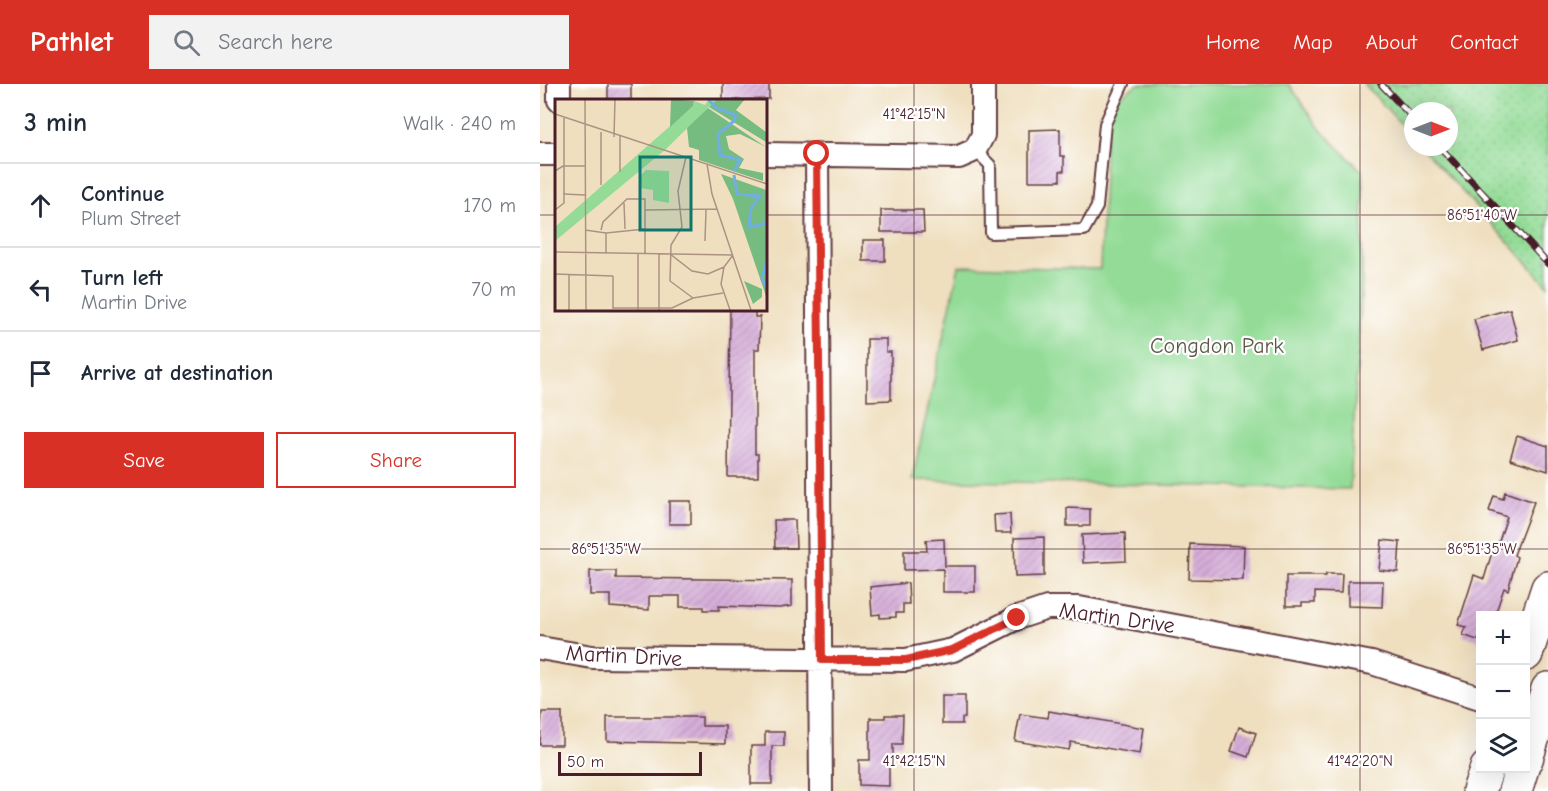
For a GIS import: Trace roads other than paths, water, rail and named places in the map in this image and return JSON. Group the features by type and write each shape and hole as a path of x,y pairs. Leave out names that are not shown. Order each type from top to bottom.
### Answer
{"main road":[{"path":"1530,642 1548,588"},
{"path":"1530,742 1538,707"},
{"path":"1479,791 1485,773"},
{"path":"1515,791 1520,773"}],"street":[{"path":"766,154 959,157 975,150 983,135 983,84"},
{"path":"817,154 822,660 821,791"},
{"name":"Martin Drive","path":"540,648 592,657 906,660 952,650 1017,618 1047,608 1079,608 1372,663 1476,697"}],"lane":[{"path":"975,150 990,165 991,233 1084,230 1097,207 1106,124 1123,84"}],"railway":[{"path":"1381,84 1404,108"},
{"path":"1448,156 1548,264"}],"park label":[{"name":"Congdon Park","path":"1217,345"}]}
